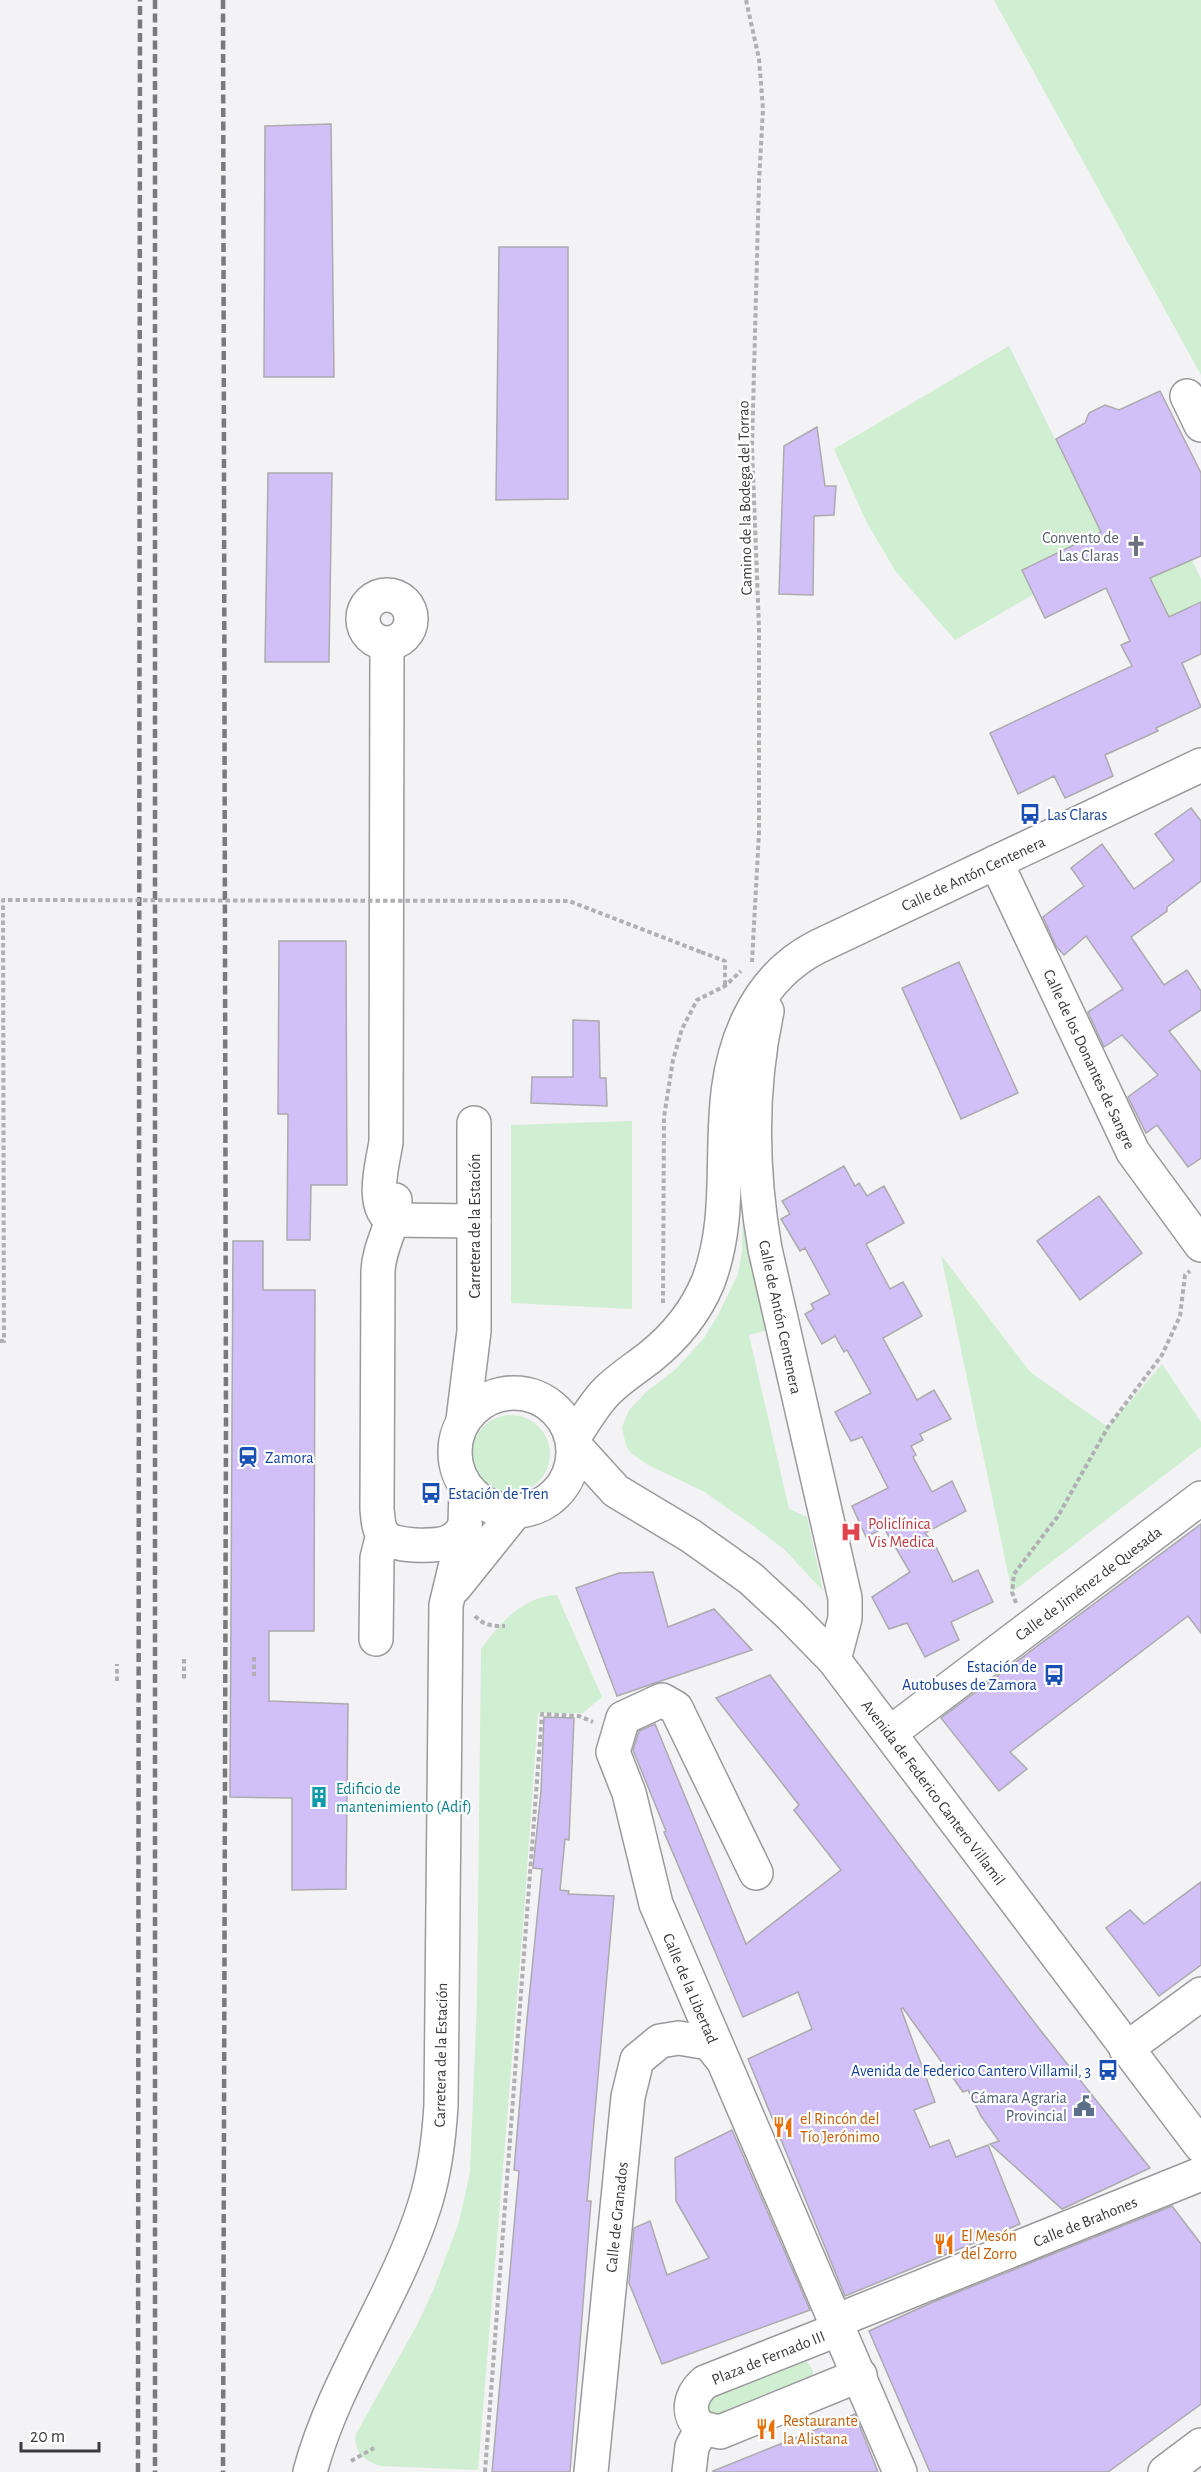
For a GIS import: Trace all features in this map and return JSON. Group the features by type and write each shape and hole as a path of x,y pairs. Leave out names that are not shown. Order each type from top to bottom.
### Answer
{"street":[{"path":"1187,396 1201,426"},
{"path":"387,644 386,1142 381,1165 381,1201 384,1213 393,1220 474,1221"},
{"name":"Calle de Antón Centenera","path":"573,1442 602,1397 663,1346 681,1327 696,1304 714,1263 722,1210 725,1109 729,1078 740,1038 765,975 817,947 1201,765"},
{"name":"Calle de los Donantes de Sangre","path":"996,862 1133,1152 1194,1234"},
{"name":"Calle de Antón Centenera","path":"765,975 771,993 758,1058 754,1120 756,1186 765,1249 844,1598 845,1618 834,1660"},
{"name":"Carretera de la Estación","path":"463,1420 474,1328 474,1123"},
{"path":"393,1220 383,1243 378,1271 376,1509 383,1534 389,1540 399,1544 440,1544 455,1538 465,1526"},
{"name":"Carretera de la Estación","path":"474,1328 477,1344 484,1358 501,1382 518,1393"},
{"name":"Calle de Antón Centenera","path":"551,1406 580,1399 614,1385"},
{"path":"555,1496 569,1473 573,1459 573,1442 563,1419 551,1406 536,1397 518,1393 504,1394 486,1400 474,1408 463,1420 454,1451 457,1467 466,1487 476,1499 488,1507 501,1511 516,1511 536,1507 555,1496 590,1490 616,1491"},
{"name":"Avenida de Federico Cantero Villamil","path":"573,1442 616,1491 731,1563 770,1595 834,1660 1201,2146"},
{"name":"Carretera de la Estación","path":"460,1614 449,1585 465,1526 466,1487"},
{"name":"Calle de Jiménez de Quesada","path":"890,1733 1201,1498"},
{"name":"Carretera de la Estación","path":"310,2472 330,2414 412,2241 435,2165 441,2105 460,1614 454,1588 516,1511"},
{"path":"376,1639 377,1558 383,1534"},
{"path":"618,1734 623,1718 662,1700 676,1708 756,1873"},
{"name":"Calle de la Libertad","path":"618,1734 613,1752 629,1793 656,1904 860,2374 900,2472"},
{"path":"1126,2049 1201,1994"},
{"name":"Calle de Granados","path":"591,2472 628,2097 637,2060 660,2041 679,2038 709,2043 721,2058"},
{"name":"Calle de Brahones","path":"837,2325 1201,2174"},
{"name":"Plaza de Fernado III","path":"702,2428 694,2420 691,2407 695,2392 705,2382 837,2325"},
{"path":"689,2472 692,2447 702,2428 713,2432 725,2430 860,2374"},
{"path":"1164,2472 1201,2445"}],"path":[{"name":"Camino de la Bodega del Torrao","path":"746,0 759,58 763,109 752,447 759,628 759,832 765,975"},
{"path":"0,1341 4,1341 3,900 569,901 725,961 725,986"},
{"path":"663,1346 664,1117 673,1060 682,1029 697,1000 725,986 765,975"},
{"path":"1028,1628 1012,1592 1014,1574 1058,1516 1108,1427 1162,1355 1180,1316 1185,1275 1194,1234"},
{"path":"460,1614 491,1626 506,1626"},
{"path":"254,1657 254,1676"},
{"path":"184,1659 184,1679"},
{"path":"117,1664 117,1681"},
{"path":"485,2472 542,1714 579,1716 618,1734"},
{"path":"351,2461 374,2448"}],"green space":[{"path":"994,0 1201,0 1201,375"},
{"path":"1009,346 1101,532 1022,569 1034,594 955,640 896,572 866,521 834,449"},
{"path":"1192,560 1201,579 1201,602 1169,617 1150,578"},
{"path":"632,1121 632,1309 511,1303 511,1125"},
{"path":"744,1162 771,1329 749,1335 789,1509 807,1517 823,1591 784,1549 752,1525 703,1491 648,1465 632,1454 626,1446 622,1427 629,1410 646,1392 676,1369 704,1338 738,1274 742,1251"},
{"path":"941,1255 1030,1372 1108,1427 1162,1364 1201,1422 1201,1447 1012,1592"},
{"path":"511,1415 526,1418 538,1427 547,1439 550,1454 547,1469 538,1481 526,1490 511,1493 496,1490 484,1481 475,1469 472,1454 475,1439 484,1427 496,1418"},
{"path":"557,1595 602,1697 583,1713 538,1713 478,2470 381,2466 361,2455 356,2446 356,2434 417,2325 433,2291 459,2222 470,2172 477,2001 481,1649 496,1630 523,1606 534,1600"},
{"path":"804,2358 813,2370 812,2380 728,2421 707,2415 707,2397"}],"building":[{"path":"331,124 334,377 264,377 265,126"},
{"path":"499,247 568,247 568,499 496,500"},
{"name":"Convento de Las Claras","path":"1160,391 1201,473 1201,556 1150,578 1169,617 1201,602 1201,654 1182,663 1201,707 1156,728 1158,731 1105,755 1113,776 1065,798 1054,776 1018,794 990,733 1132,666 1121,645 1130,641 1106,588 1045,618 1022,570 1101,532 1056,439 1085,423 1089,413 1105,405 1119,410"},
{"path":"817,427 825,486 836,486 834,515 814,516 813,595 779,594 784,446"},
{"path":"268,473 332,473 329,662 265,662"},
{"path":"1191,808 1201,821 1201,881 1167,907 1167,911 1131,937 1164,985 1187,970 1201,991 1201,1010 1169,1031 1201,1072 1201,1158 1188,1167 1157,1125 1146,1133 1128,1097 1158,1075 1122,1035 1104,1047 1088,1012 1123,989 1086,936 1064,955 1056,946 1043,917 1084,886 1071,868 1102,844 1134,889 1174,860 1155,834"},
{"path":"279,941 346,941 347,1185 311,1185 310,1240 287,1240 288,1114 278,1114"},
{"path":"959,962 1018,1093 961,1119 902,988"},
{"path":"573,1020 599,1021 600,1078 606,1078 607,1106 531,1103 532,1077 573,1077"},
{"path":"844,1166 855,1186 859,1183 867,1196 884,1186 904,1223 866,1244 890,1289 903,1282 922,1316 883,1338 917,1400 934,1390 951,1419 920,1434 923,1440 911,1446 916,1455 913,1457 932,1492 952,1481 966,1511 925,1533 936,1547 953,1582 978,1570 993,1602 951,1622 959,1640 925,1657 907,1623 889,1629 872,1597 910,1572 884,1528 866,1537 852,1506 888,1488 862,1437 851,1441 835,1412 871,1393 847,1350 844,1352 835,1336 822,1344 805,1314 814,1309 811,1304 830,1294 805,1248 800,1251 781,1219 790,1214 782,1201"},
{"path":"1099,1196 1142,1253 1080,1300 1037,1241"},
{"path":"233,1241 263,1241 263,1290 315,1290 314,1631 269,1631 269,1701 348,1704 346,1889 292,1890 292,1798 230,1797"},
{"name":"Estación de Autobuses de Zamora","path":"1201,1524 1201,1633 1188,1616 1010,1752 1027,1769 999,1791 941,1718"},
{"path":"653,1572 668,1627 714,1609 752,1650 617,1696 576,1588 619,1573"},
{"path":"770,1675 1041,2031 1150,2168 1062,2209 990,2144 999,2141 981,2116 968,2090 963,2092 903,2008 901,2009 935,2102 914,2110 930,2147 949,2140 956,2157 988,2145 1020,2224 845,2296 748,2059 812,2029 798,1992 743,2017 664,1832 666,1831 633,1750 639,1731 655,1724 746,1944 841,1870 794,1810 799,1805 716,1698"},
{"path":"544,1717 574,1718 569,1840 565,1839 560,1890 569,1891 568,1894 614,1896 587,2201 591,2201 570,2472 492,2472 519,2171 514,2170 542,1869 533,1868 541,1791"},
{"path":"1201,1882 1201,1965 1159,1996 1106,1928 1130,1910 1144,1924"},
{"path":"732,2130 810,2310 662,2364 629,2283 634,2228 650,2221 667,2275 709,2258 676,2201 675,2158"},
{"path":"1172,2206 1201,2244 1201,2404 1108,2472 930,2472 869,2331 933,2302"},
{"path":"855,2414 878,2472 713,2472 713,2471"}],"railway":[{"path":"138,2472 140,0"},
{"path":"155,0 155,2472"},
{"path":"223,0 226,1426 223,2472"}],"place":[{"name":"Convento de Las Claras","path":"1136,546"},
{"name":"Las Claras","path":"1030,814"},
{"name":"Zamora","path":"248,1457"},
{"name":"Estación de Tren","path":"431,1493"},
{"name":"Policlínica Vis Medica","path":"851,1532"},
{"name":"Estación de Autobuses de Zamora","path":"1054,1675"},
{"name":"Edificio de mantenimiento (Adif)","path":"319,1797"},
{"name":"Avenida de Federico Cantero Villamil, 3","path":"1108,2070"},
{"name":"Cámara Agraria Provincial","path":"1084,2106"},
{"name":"el Rincón del Tío Jerónimo","path":"783,2127"},
{"name":"El Mesón del Zorro","path":"944,2244"},
{"name":"Restaurante la Alistana","path":"766,2429"}]}
